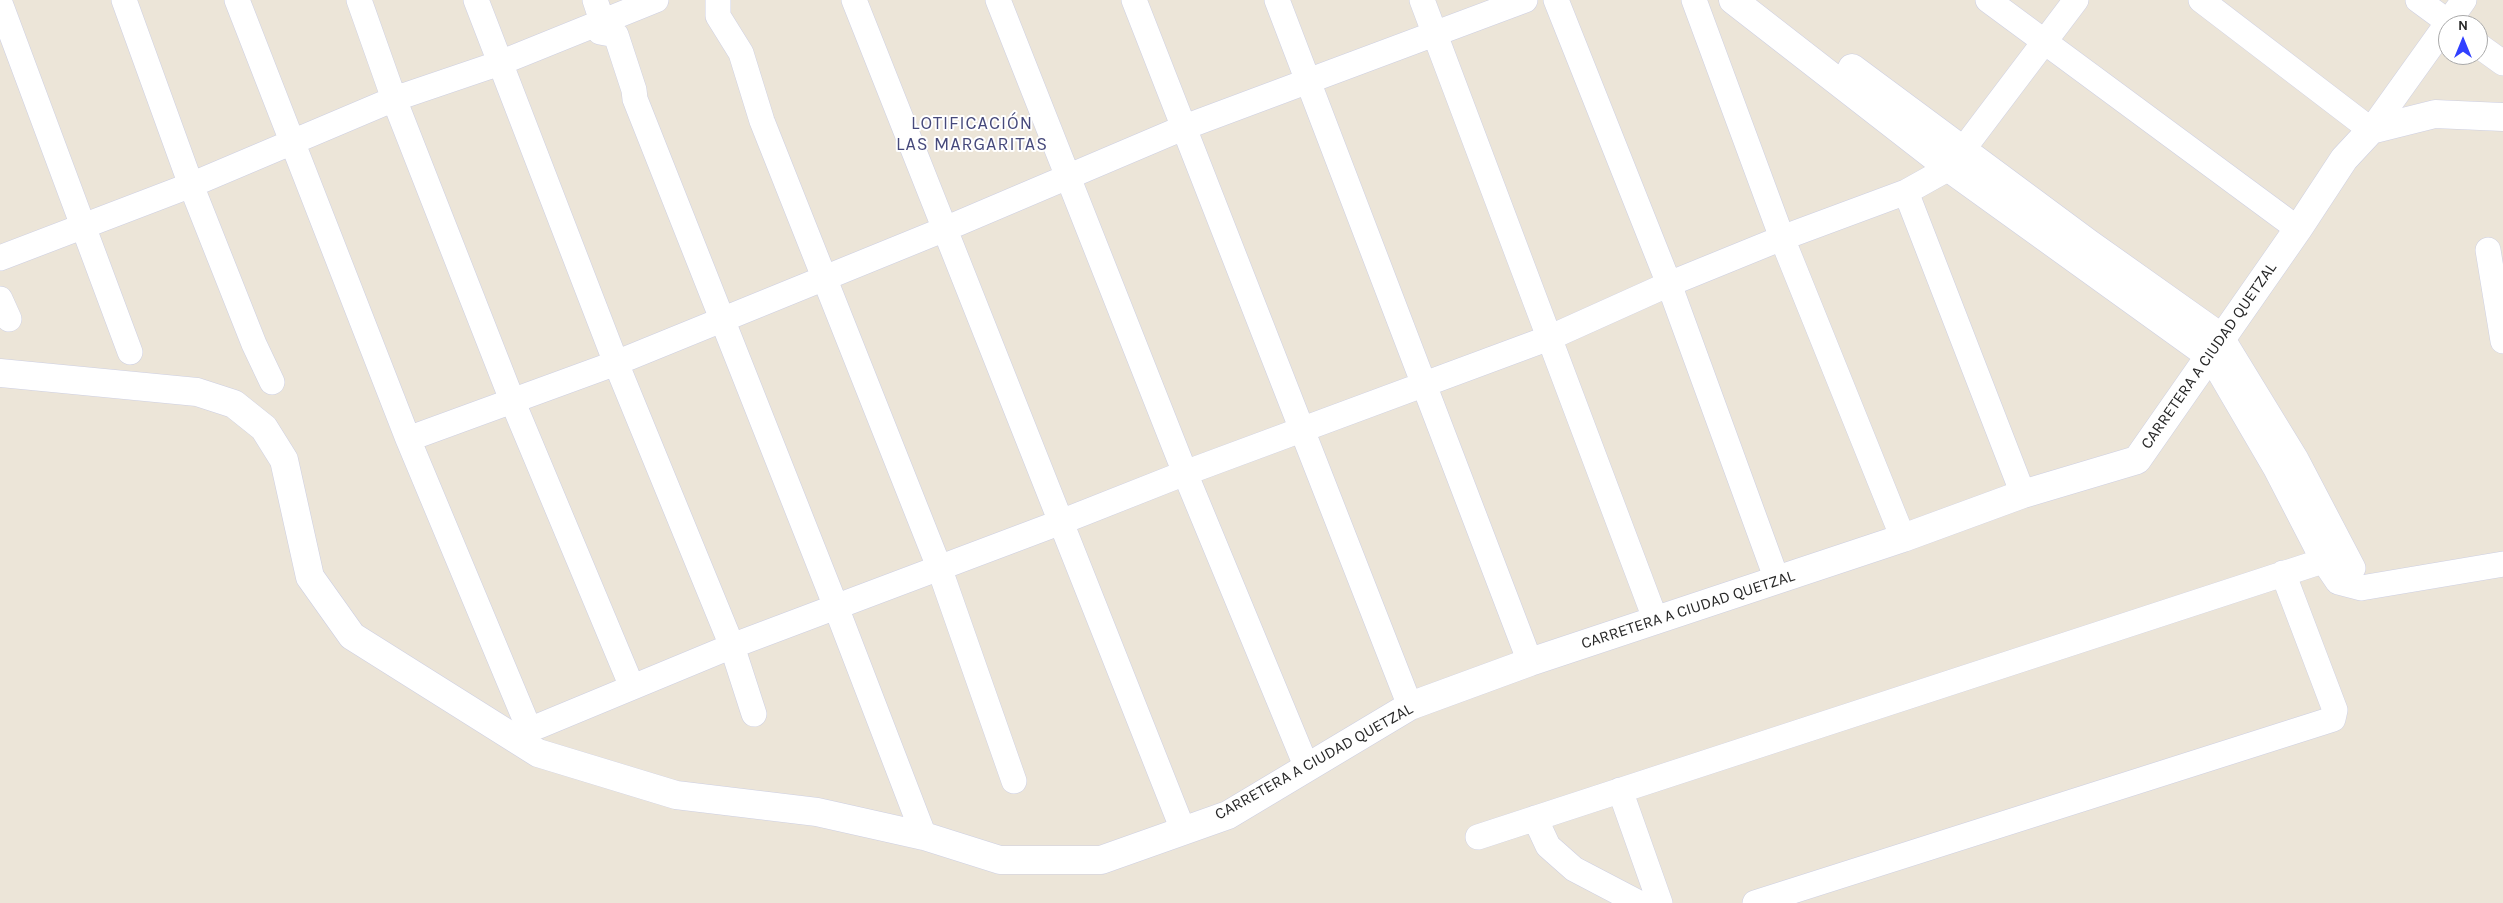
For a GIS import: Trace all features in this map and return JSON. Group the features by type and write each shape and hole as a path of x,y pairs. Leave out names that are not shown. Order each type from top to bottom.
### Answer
{"main road":[{"path":"1733,0 1807,46 1955,159 2216,347"},
{"path":"1761,0 1807,46"},
{"path":"2371,130 2435,114 2503,117"},
{"name":"CARRETERA A CIUDAD QUETZAL","path":"0,373 197,392 234,404 264,428 284,460 310,577 352,636 538,753 676,795 817,812 924,836 1000,860 1101,860 1228,815 1410,706 1530,662 1903,538 2023,494 2136,460 2298,229 2344,159 2371,130"}],"street":[{"path":"124,0 191,185 254,344 272,382"},
{"path":"237,0 408,439 527,724 538,726 732,646 1061,522 1185,473 1549,338 1669,284 1782,238 1906,192 1955,159 2076,0"},
{"path":"359,0 394,99 512,400 632,687"},
{"path":"476,0 616,362 732,646 754,714"},
{"path":"0,258 84,227 293,144 394,99 500,63 599,10 656,0"},
{"path":"718,0 718,16 740,53 762,121 939,567 1014,781"},
{"path":"854,0 1183,830"},
{"path":"998,0 1070,177 1185,473 1307,768"},
{"path":"1134,0 1410,706"},
{"path":"1277,0 1530,662"},
{"path":"1422,0 1656,621"},
{"path":"408,439 616,362 945,229 1185,127 1525,0"},
{"path":"1556,0 1669,284 1778,580"},
{"path":"1694,0 1782,238 1903,538"},
{"path":"1988,0 2298,229"},
{"path":"2201,0 2371,130 2438,38"},
{"path":"2418,0 2438,15"},
{"path":"2454,15 2464,0"},
{"path":"0,3 130,352"},
{"path":"599,10 600,32 616,35 634,90 635,99 836,607 924,836"},
{"path":"2488,52 2503,63"},
{"path":"1906,192 2023,494"},
{"path":"2488,250 2503,341"},
{"path":"2216,347 2286,464 2334,557 2338,582 2360,588 2503,564"},
{"path":"1478,836 2334,557 2360,571 2503,547"},
{"path":"1755,903 2333,719 2335,710 2283,573"},
{"path":"1620,790 1660,903"},
{"path":"1536,818 1548,846 1574,869 1638,903"}],"district":[{"name":"LOTIFICACIÓN LAS MARGARITAS","path":"972,134"}]}
